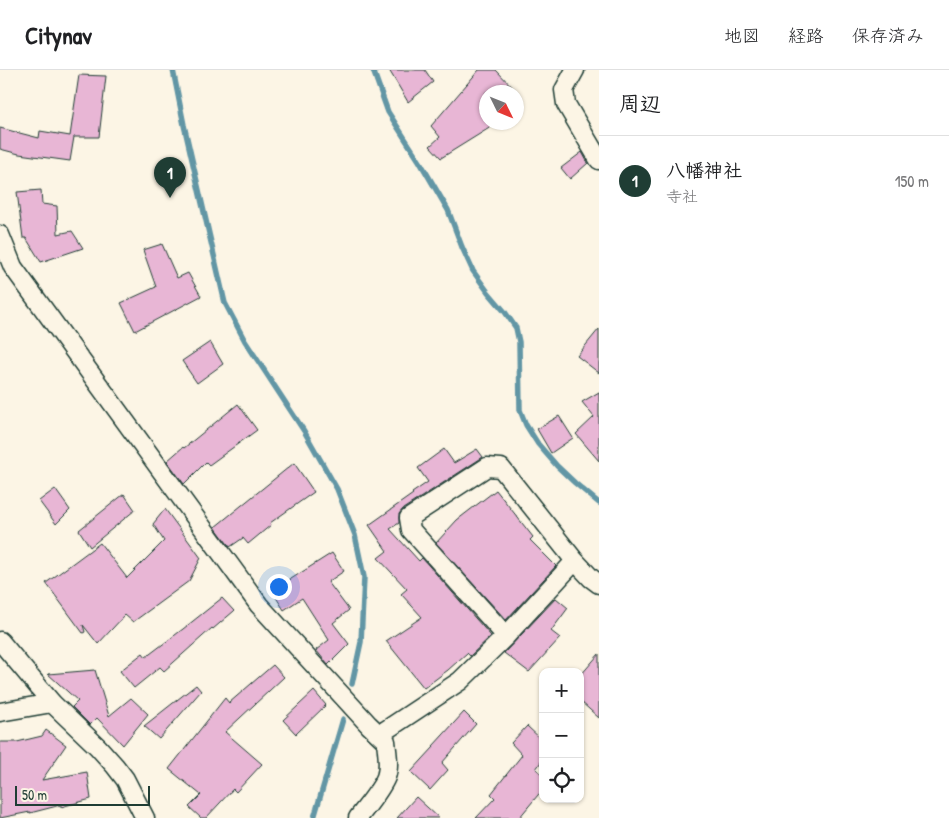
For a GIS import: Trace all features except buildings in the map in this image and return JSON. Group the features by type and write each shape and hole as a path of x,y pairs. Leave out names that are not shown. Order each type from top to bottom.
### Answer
{"street":[{"path":"576,70 564,90 566,104 599,160"},
{"path":"0,235 13,267 259,605 369,725 386,741 388,762 386,777 358,818"},
{"path":"506,636 411,530 409,518 487,467 502,468 575,561 599,584"},
{"path":"380,734 460,681 506,636 575,561"},
{"path":"0,641 52,703 115,766 125,779 145,818"},
{"path":"0,712 52,703"}],"waterway":[{"path":"173,70 225,303 245,341 304,431 337,489 355,535 364,577 361,642 352,684"},
{"path":"373,70 388,112 448,210 473,271 516,328 519,342 520,410 526,425 538,444 557,466 599,503"},
{"path":"314,818 343,719"}],"place":[{"name":"八幡神社","path":"170,198"}]}
